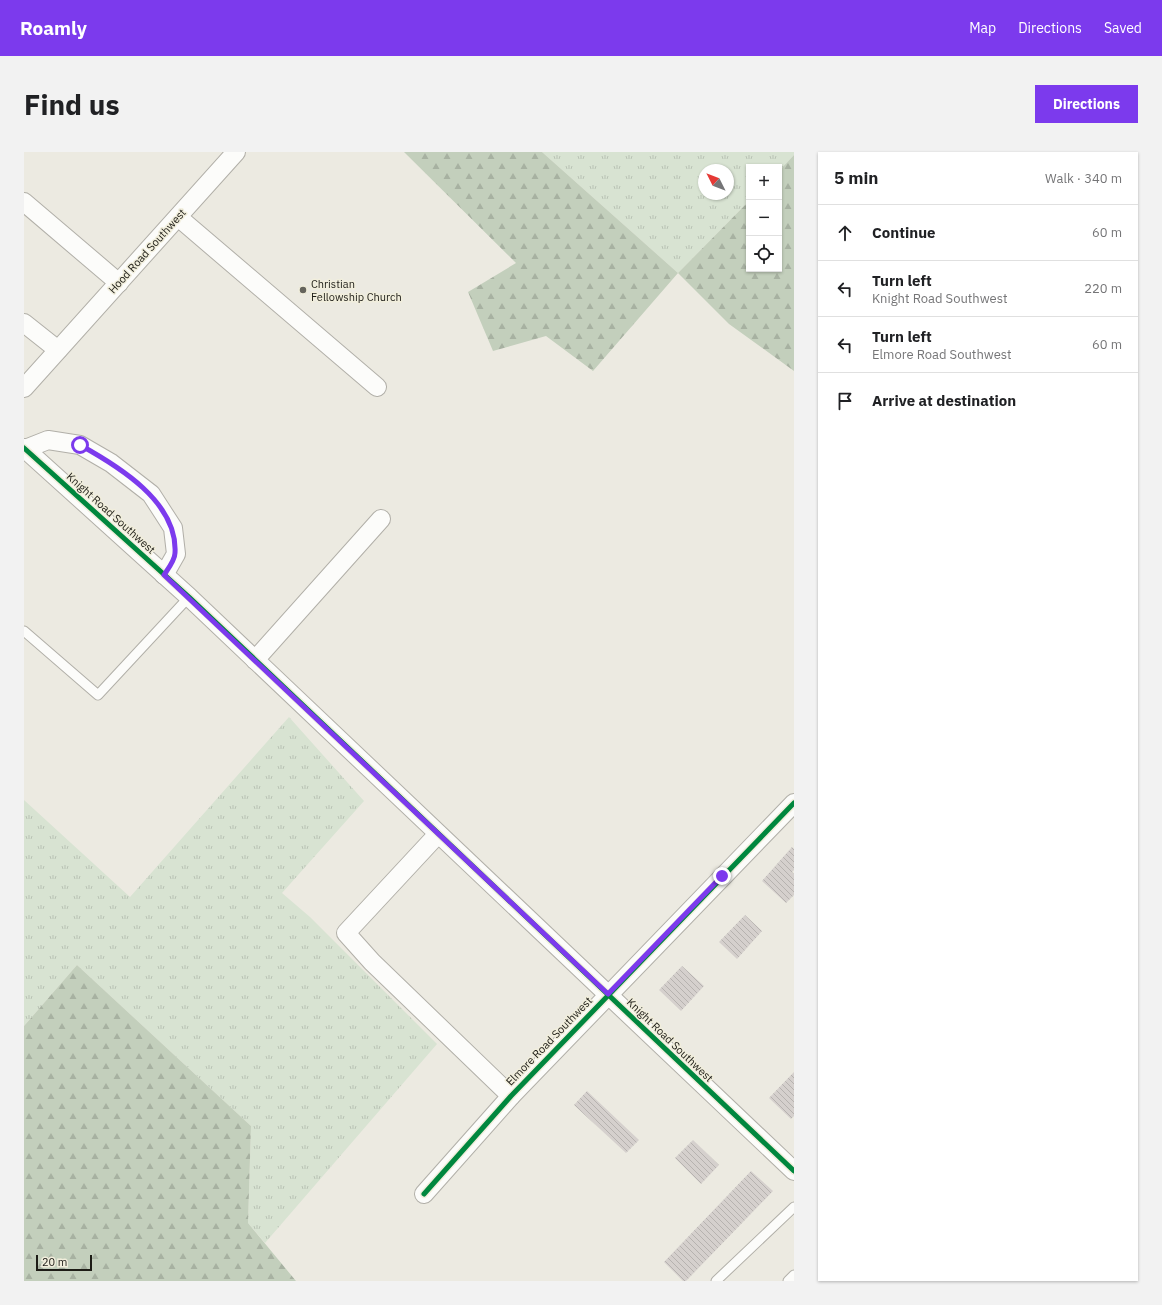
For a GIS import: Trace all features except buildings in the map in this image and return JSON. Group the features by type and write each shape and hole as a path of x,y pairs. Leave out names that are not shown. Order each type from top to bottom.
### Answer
{"street":[{"name":"Hood Road Southwest","path":"24,388 236,152"},
{"path":"24,202 119,283"},
{"path":"178,217 377,387"},
{"path":"24,323 58,350"},
{"path":"25,449 48,440 80,445 111,463 151,494 172,528 176,554 164,575"},
{"name":"Knight Road Southwest","path":"25,449 189,597 794,1171"},
{"path":"255,660 381,519"},
{"name":"Elmore Road Southwest","path":"424,1194 511,1096 794,803"},
{"path":"438,834 346,934 372,962 511,1096"}],"lane":[{"path":"24,631 98,695 189,597"},
{"path":"716,1281 794,1207"},
{"path":"788,1281 794,1275"}],"green space":[{"path":"404,152 542,152 678,273 593,371 546,336 493,351 468,292 516,263"},
{"path":"542,152 794,152 794,155 782,168 782,164 746,164 746,204 678,273"},
{"path":"794,155 794,371 729,324 678,273 746,204 746,272 782,272 782,168"},
{"path":"289,717 364,801 282,893 310,917 437,1044 265,1243 248,1223 251,1126 77,965 24,1026 24,800 130,897"},
{"path":"77,965 251,1126 248,1223 296,1281 24,1281 24,1026"}],"cycle path":[{"path":"24,448 189,597 794,1171"},
{"path":"424,1194 511,1096 794,803"}],"place":[{"name":"Christian Fellowship Church","path":"303,290"}],"route":[{"path":"80,445 111,463 151,494 172,528 176,554 164,575 608,994 722,876"}]}
